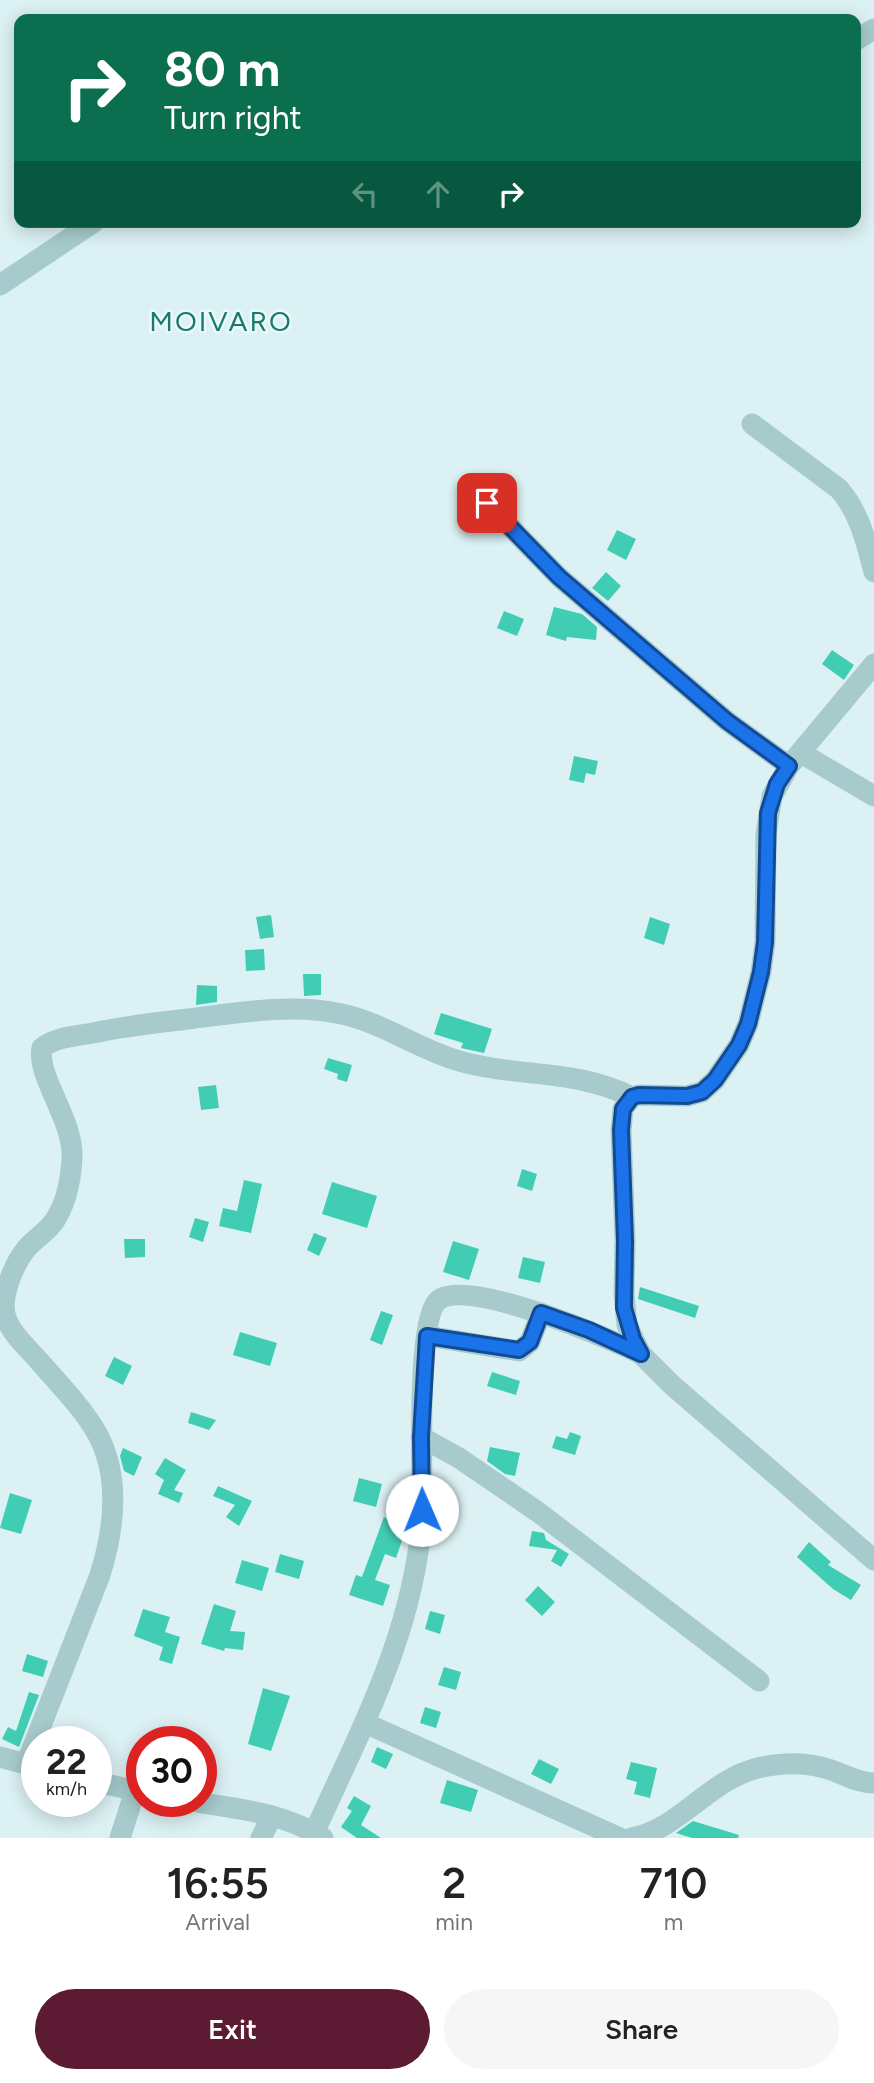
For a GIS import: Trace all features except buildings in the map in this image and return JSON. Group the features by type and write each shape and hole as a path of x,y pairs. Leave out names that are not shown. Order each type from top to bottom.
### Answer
{"street":[{"path":"0,285 85,228"},
{"path":"752,424 839,489 848,499 856,513 874,572"},
{"path":"487,503 559,577 727,721 795,759 874,796"},
{"path":"45,1726 108,1550 113,1516 111,1476 99,1436 12,1329 5,1312 8,1287 24,1252 58,1216 72,1160 71,1136 41,1063 42,1048 58,1040 150,1023 231,1013 318,1011 363,1020 428,1050 470,1064 578,1078 613,1088 632,1097 646,1094 687,1096 702,1092 715,1080 739,1045 748,1024 761,972 765,942 768,813 777,784 874,664"},
{"path":"632,1097 623,1109 621,1130 625,1241 624,1308 633,1339 641,1354 672,1385 874,1560"},
{"path":"217,1806 271,1816 319,1835 404,1623 413,1583 422,1510 421,1437 427,1336 432,1310 439,1299 445,1296 476,1297 541,1313 589,1330 641,1354"},
{"path":"427,1336 519,1350 530,1342 541,1313"},
{"path":"421,1437 459,1458 538,1511 760,1681"},
{"path":"365,1723 620,1838"},
{"path":"0,1757 21,1763"},
{"path":"631,1838 657,1828 730,1778 760,1768 802,1765 825,1768 860,1782 874,1783"},
{"path":"261,1838 271,1816"},
{"path":"120,1838 128,1817"}],"district":[{"name":"MOIVARO","path":"221,321"}],"route":[{"path":"422,1510 421,1437 427,1336 519,1350 530,1342 541,1313 589,1330 641,1354 627,1325 624,1308 621,1115 626,1102 639,1095 687,1096 702,1092 727,1065 739,1045 755,999 765,942 768,813 777,784 789,766 727,721 559,577 487,503"}]}
